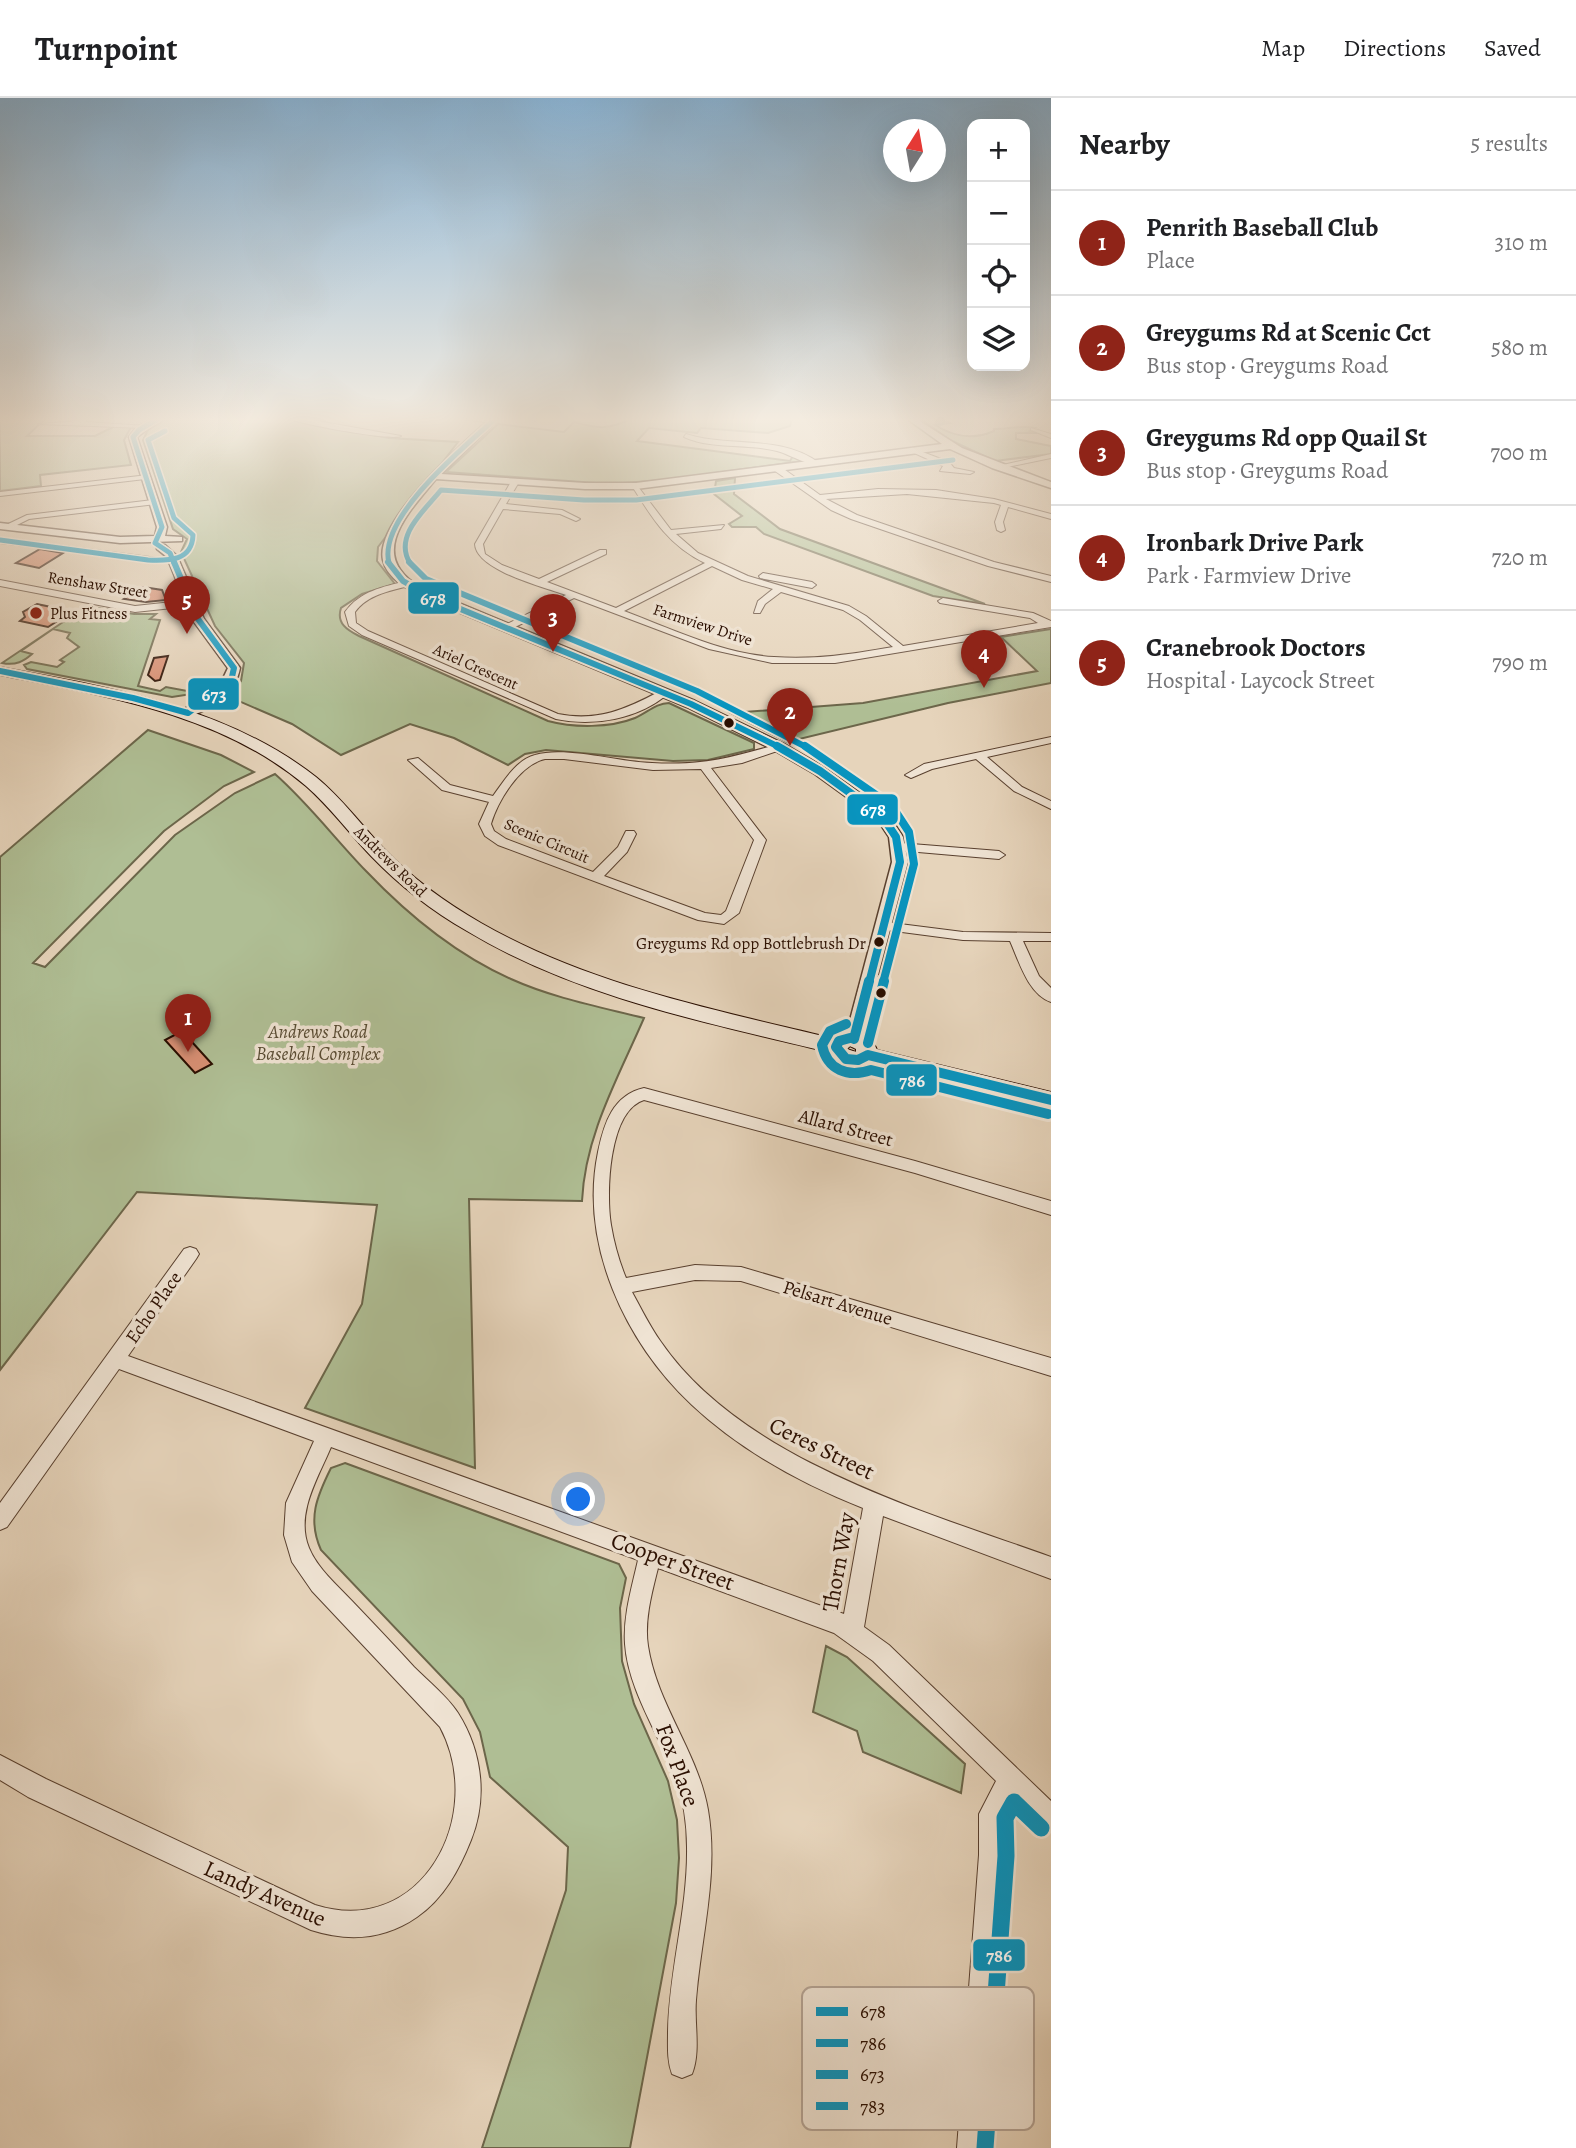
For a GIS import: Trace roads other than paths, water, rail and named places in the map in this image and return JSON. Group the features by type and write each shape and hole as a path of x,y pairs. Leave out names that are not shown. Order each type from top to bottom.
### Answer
{"main road":[{"name":"Andrews Road","path":"1,672 133,698 194,706 208,721 247,738 292,768 332,802 406,880 449,912 505,945 562,970 626,993 852,1047 1051,1100"}],"street":[{"path":"3,526 27,517 55,514"},
{"path":"157,514 162,527 178,541"},
{"path":"409,514 387,546 389,564 406,584 664,693 779,747 820,771 878,812 893,830 899,847 900,862 852,1047"},
{"name":"Farmview Drive","path":"496,514 479,544 479,552 495,565 712,647 762,658 826,661 1048,624"},
{"path":"565,514 576,519"},
{"path":"654,514 667,533 686,549 711,563 752,581 846,608 901,649"},
{"path":"849,514 991,564 1051,579"},
{"path":"1001,514 999,522 1002,530"},
{"path":"3,526 120,540 159,543 178,541"},
{"path":"159,543 162,527"},
{"path":"667,533 721,527"},
{"path":"172,556 178,541"},
{"path":"159,543 172,556 204,630 232,662 233,674 226,687 194,706"},
{"path":"540,582 603,552"},
{"path":"616,611 711,563"},
{"path":"752,581 766,576 812,585"},
{"name":"Renshaw Street","path":"0,583 135,609 191,603"},
{"name":"Ariel Crescent","path":"406,584 357,602 350,612 352,624 365,633 561,718 586,720 619,716 664,693"},
{"path":"757,611 761,603 779,589"},
{"path":"506,628 573,595"},
{"path":"943,601 1033,616 1048,624"},
{"path":"911,775 923,767 1051,740"},
{"name":"Scenic Circuit","path":"704,766 760,840 726,923 703,918 594,878 492,836 485,821 521,766 546,756 642,766 704,766 746,759 779,747"},
{"path":"978,755 1018,789 1051,805"},
{"path":"414,760 446,788 497,800"},
{"path":"594,878 623,849 630,834"},
{"path":"899,847 999,855"},
{"path":"884,926 963,936 1051,937"},
{"path":"1015,937 1033,978 1046,997"},
{"name":"Allard Street","path":"630,1097 649,1095 915,1167 1051,1208"},
{"name":"Ceres Street","path":"630,1097 624,1102 607,1146 600,1196 604,1238 620,1287 648,1338 694,1395 725,1421 795,1467 875,1501 1051,1568"},
{"name":"Echo Place","path":"117,1360 190,1254"},
{"name":"Pelsart Avenue","path":"620,1287 683,1272 741,1273 1051,1367"},
{"path":"0,1520 117,1360"},
{"name":"Cooper Street","path":"117,1360 825,1616 852,1631 881,1653 1051,1818"},
{"name":"Landy Avenue","path":"0,1767 311,1917 331,1923 349,1926 383,1920 412,1905 426,1893 445,1868 460,1836 468,1803 467,1765 462,1746 448,1719 320,1583 300,1554 295,1535 296,1503 327,1435"},
{"name":"Thorn Way","path":"852,1631 875,1501"},
{"name":"Fox Place","path":"650,1553 638,1609 636,1645 648,1689 688,1778 696,1809 700,1846 696,1905 682,2001 682,2064"},
{"path":"983,1987 992,1855 990,1822 993,1807 1011,1779"},
{"path":"971,2148 972,2130"}],"place":[{"name":"Plus Fitness","path":"36,613"},
{"name":"Cranebrook Doctors","path":"187,634"},
{"name":"Greygums Rd opp Quail St","path":"553,652"},
{"name":"Ironbark Drive Park","path":"984,688"},
{"name":"Greygums Rd at Scenic Cct","path":"790,746"},
{"name":"Greygums Rd opp Bottlebrush Dr","path":"879,942"},
{"name":"Penrith Baseball Club","path":"188,1052"}],"park label":[{"name":"Andrews Road Baseball Complex","path":"318,1042"}]}
